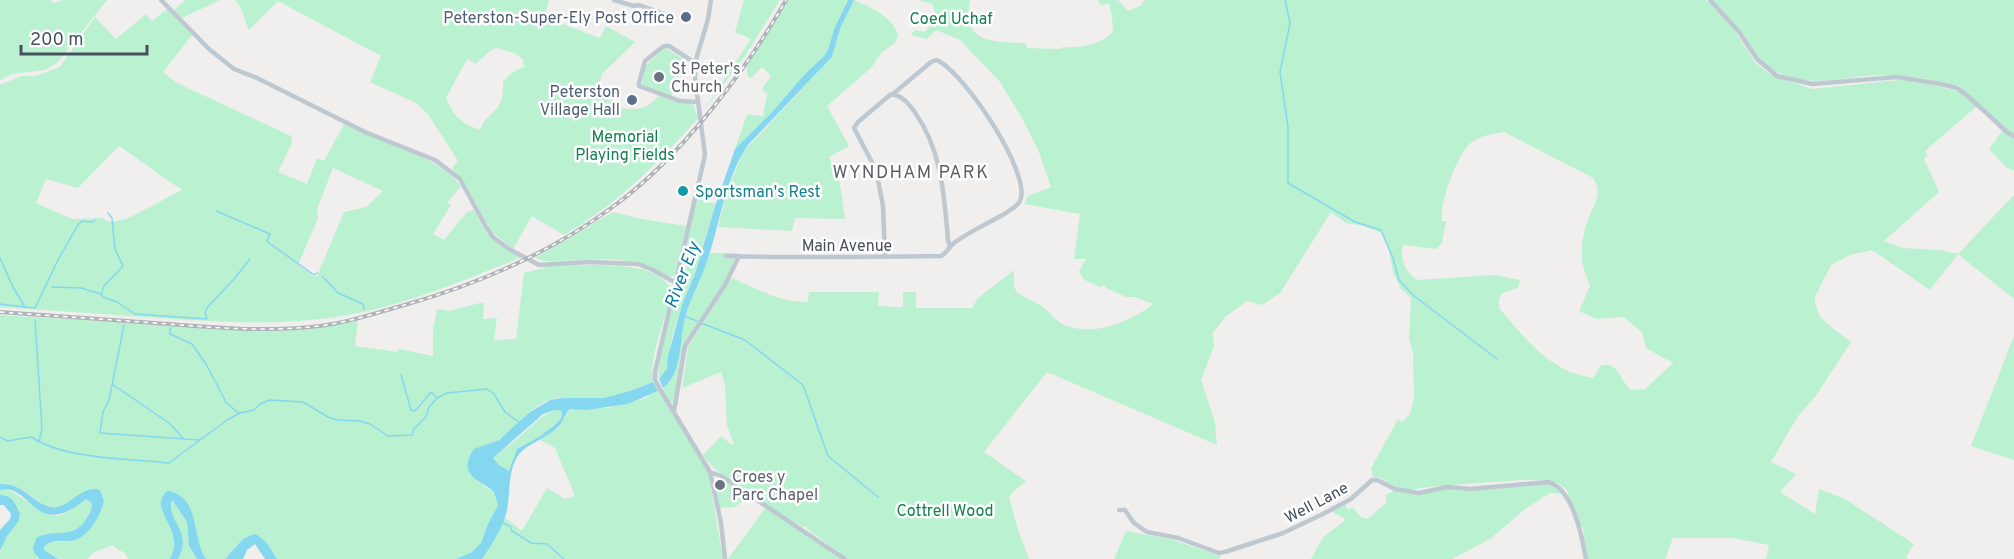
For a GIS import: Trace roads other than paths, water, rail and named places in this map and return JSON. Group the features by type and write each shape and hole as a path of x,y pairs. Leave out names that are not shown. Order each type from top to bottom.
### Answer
{"street":[{"path":"161,0 209,49 234,69 257,78 365,132 435,160 460,178 486,227 493,237 509,249 539,265 589,262 638,264 676,283"},
{"path":"614,0 634,6 641,2 667,15"},
{"path":"711,0 708,20 695,63 705,154 655,380 710,472 721,523 725,559"},
{"path":"1710,0 1739,32 1757,59 1777,76 1812,84 1897,77 1957,88 2014,136"},
{"path":"695,63 669,46 664,46 645,62 639,86 680,101 698,102"},
{"name":"Main Avenue","path":"726,256 941,256 950,247 1016,206 1022,194 1019,177 1009,151 994,125 945,63 936,60 931,62 893,94"},
{"path":"885,257 883,206 876,170 854,128 858,122 893,94 908,103 920,119 933,145 950,247"},
{"path":"674,411 685,346 729,279 740,256"},
{"path":"710,472 721,476 845,559"},
{"name":"Well Lane","path":"1119,510 1125,510 1134,523 1147,532 1178,538 1219,553 1282,533 1323,514 1351,499 1372,480 1377,480 1395,489 1419,493 1447,487 1470,489 1548,482 1556,484 1567,496 1581,533 1586,559"}],"water":[{"path":"848,0 854,0 840,29 832,57 748,145 733,173 705,267 686,314 678,364 670,381 663,388 659,379 667,369 668,356 682,305 696,271 735,149 823,57"},
{"path":"653,382 658,391 628,404 587,410 570,409 557,428 524,450 513,466 506,514 492,543 482,559 456,559 472,552 481,543 498,505 494,492 472,476 469,471 469,458 474,449 499,440 530,412 550,400 604,398","holes":["555,410 562,411 561,418 555,425 517,449 509,471 493,458 543,414"]},
{"path":"0,484 15,487 38,502 52,507 64,505 93,489 100,490 104,501 97,519 83,536 71,541 53,541 44,547 44,550 58,559 40,559 33,549 36,538 76,529 88,516 92,503 86,499 69,511 55,515 44,513 19,494 10,490 0,490"},
{"path":"167,491 178,494 185,500 194,519 201,550 206,559 197,559 189,546 187,522 172,500 172,514 183,541 178,559 170,559 174,548 173,538 161,505 162,498"},
{"path":"0,495 11,498 20,514 18,522 7,536 0,551 0,530 10,519 11,514 4,505 0,505"},
{"path":"254,534 265,541 277,559 265,559 255,544 247,550 243,559 225,559 243,539"}],"waterway":[{"path":"1285,0 1290,23 1280,72 1288,127 1288,183 1355,222 1381,230 1393,258 1399,280 1413,295 1497,359"},
{"path":"216,211 270,234 267,241 269,243 314,275 317,273"},
{"path":"108,213 112,218 115,249 123,266 104,286 101,294 135,314 207,319 205,313 207,308 250,259"},
{"path":"0,304 35,308 78,225 82,221 95,220"},
{"path":"0,258 25,307"},
{"path":"323,277 338,293 363,304 364,309"},
{"path":"52,287 81,288 101,294"},
{"name":"River Ely","path":"684,316 697,321"},
{"path":"35,320 42,429 39,442"},
{"path":"701,323 745,340 803,385 828,456 878,497"},
{"path":"124,325 100,433 200,440"},
{"path":"170,328 170,334 192,344 206,364 226,402 239,414"},
{"path":"401,375 411,410 415,411 431,392 437,398"},
{"path":"112,384 169,423 184,439"},
{"path":"0,437 7,441 31,437 46,445 79,454 169,463 227,420 240,413 254,410 260,404 270,400 303,402 328,417 370,424 388,436 412,435 437,398 447,393 487,389 494,394 505,412 519,422"},
{"path":"501,522 510,526 512,531 531,543 547,544 564,559"}],"railway":[{"path":"0,312 252,329 323,326 360,318 435,296 489,276 566,237 614,206 639,186 710,112 751,56 786,0"}],"place":[{"name":"Peterston-Super-Ely Post Office","path":"686,17"},
{"name":"St Peter's Church","path":"659,77"},
{"name":"Peterston Village Hall","path":"632,100"},
{"name":"Sportsman's Rest","path":"683,191"},
{"name":"Croes y Parc Chapel","path":"720,485"}],"district":[{"name":"WYNDHAM PARK","path":"911,172"}],"park label":[{"name":"Coed Uchaf","path":"951,18"},
{"name":"Memorial Playing Fields","path":"625,145"},
{"name":"Cottrell Wood","path":"945,510"}]}
